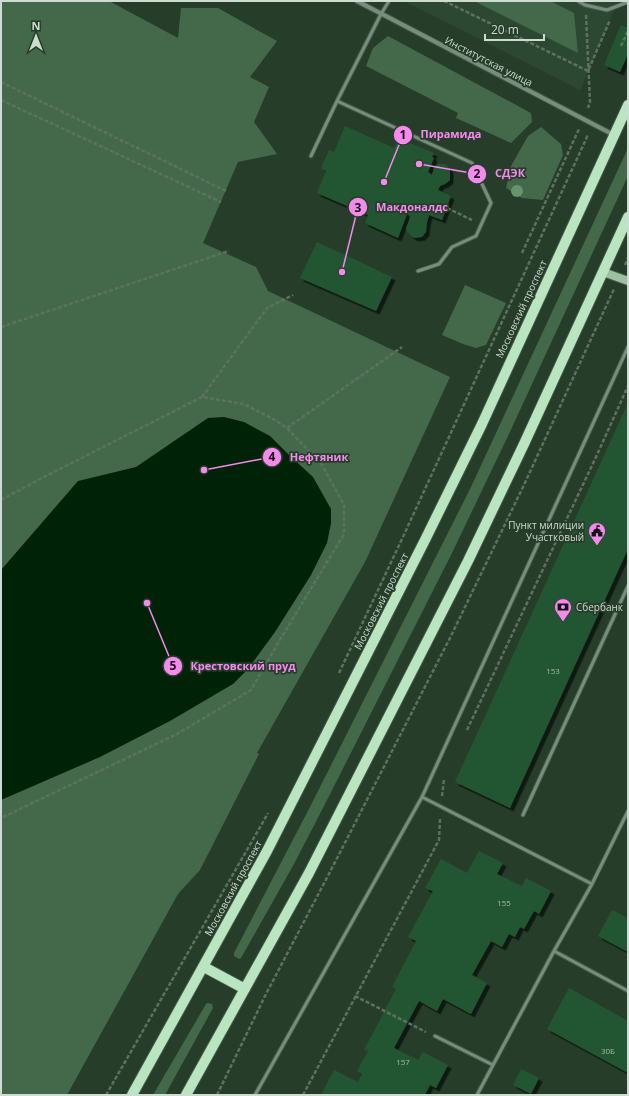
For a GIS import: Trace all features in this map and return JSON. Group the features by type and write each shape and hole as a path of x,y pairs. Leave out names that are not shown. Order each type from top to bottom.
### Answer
{"main road":[{"name":"Московский проспект","path":"132,1095 204,967 292,804 426,540 482,424 628,105"},
{"path":"186,1095 313,866 464,568 524,444 628,217"},
{"path":"204,967 245,989"}],"street":[{"name":"Институтская улица","path":"357,1 614,135"},
{"path":"603,272 628,282"}],"lane":[{"path":"311,156 381,14 389,1"},
{"path":"578,1 585,5 607,10 628,2"},
{"path":"337,102 472,162 491,203 476,236 452,247 439,264 418,270"},
{"path":"255,1095 422,796 628,347"},
{"path":"523,815 628,586"},
{"path":"422,796 592,884"},
{"path":"477,1095 554,951 592,884 628,811"},
{"path":"554,951 628,991"},
{"path":"435,1036 493,1065"}],"path":[{"path":"444,1 588,71"},
{"path":"522,253 584,119 590,102 585,5"},
{"path":"588,71 612,15"},
{"path":"621,46 628,31"},
{"path":"1,82 226,191"},
{"path":"1,100 221,202"},
{"path":"338,674 451,434 587,137 584,119"},
{"path":"447,208 468,218"},
{"path":"1,327 229,252"},
{"path":"1,500 202,397 267,308 293,294"},
{"path":"287,428 402,347"},
{"path":"464,737 628,386"},
{"path":"1,818 177,734 251,690 344,534 344,505 322,465 287,428 244,404 202,397"},
{"path":"302,1095 438,840 444,780 447,773"},
{"path":"106,1095 270,808"},
{"path":"355,996 435,1036"}],"shaded area":[{"path":"1,1 109,1 178,38 181,8 218,8 277,41 250,77 269,87 254,122 277,154 238,162 203,243 256,267 268,291 450,377 365,562 257,753 259,754 200,870 178,894 67,1095 1,1095"},
{"path":"404,1 618,1 580,90"},
{"path":"474,1 550,1 574,13 578,53"},
{"path":"388,36 531,113 532,122 511,143 456,118 458,113 366,66 373,48"},
{"path":"541,127 561,144 563,155 543,200 522,198 506,188 511,166 528,136"},
{"path":"628,148 628,176 508,436 452,553 294,864 241,958 239,959 234,956 234,953 311,805 471,487"},
{"path":"465,285 506,303 486,345 476,348 442,335"},
{"path":"224,417 244,422 270,436 313,477 331,509 331,523 327,543 311,575 275,632 248,669 233,684 170,721 100,757 1,800 1,570 78,481 136,467 208,418"},
{"path":"206,1004 212,1004 213,1008 165,1095 153,1095"}],"building":[{"path":"621,25 628,28 628,57 627,56 620,72 604,65"},
{"path":"345,126 394,148 398,138 434,153 432,157 434,158 428,172 432,175 434,168 438,164 448,166 450,170 450,180 440,186 438,190 451,196 442,220 429,215 426,232 422,237 415,238 407,231 406,228 410,216 407,214 398,238 365,223 368,215 317,193 326,171 321,168 329,150 334,152"},
{"path":"317,242 392,277 376,311 300,278"},
{"path":"628,403 628,549 510,808 455,782"},
{"path":"479,851 503,863 497,874 522,886 526,878 551,891 539,914 534,911 524,929 520,927 515,937 509,934 502,947 491,941 472,975 487,983 471,1014 443,999 437,1011 419,1001 394,1048 418,1060 423,1052 448,1065 436,1088 430,1085 425,1095 321,1095 334,1070 358,1082 362,1074 357,1071 368,1051 364,1050 396,989 392,987 416,941 408,937 433,891 425,888 441,859 467,873"},
{"path":"612,910 628,918 628,952 598,936"},
{"path":"569,988 628,1021 628,1073 547,1029"},
{"path":"521,1069 539,1078 531,1094 513,1085"}],"place":[{"name":"СДЭК","path":"419,164"},
{"name":"Пирамида","path":"384,182"},
{"name":"Макдоналдс","path":"342,272"},
{"name":"Нефтяник","path":"204,470"},
{"name":"Пункт милиции Участковый","path":"597,546"},
{"name":"Крестовский пруд","path":"147,603"},
{"name":"Сбербанк","path":"563,622"}]}
